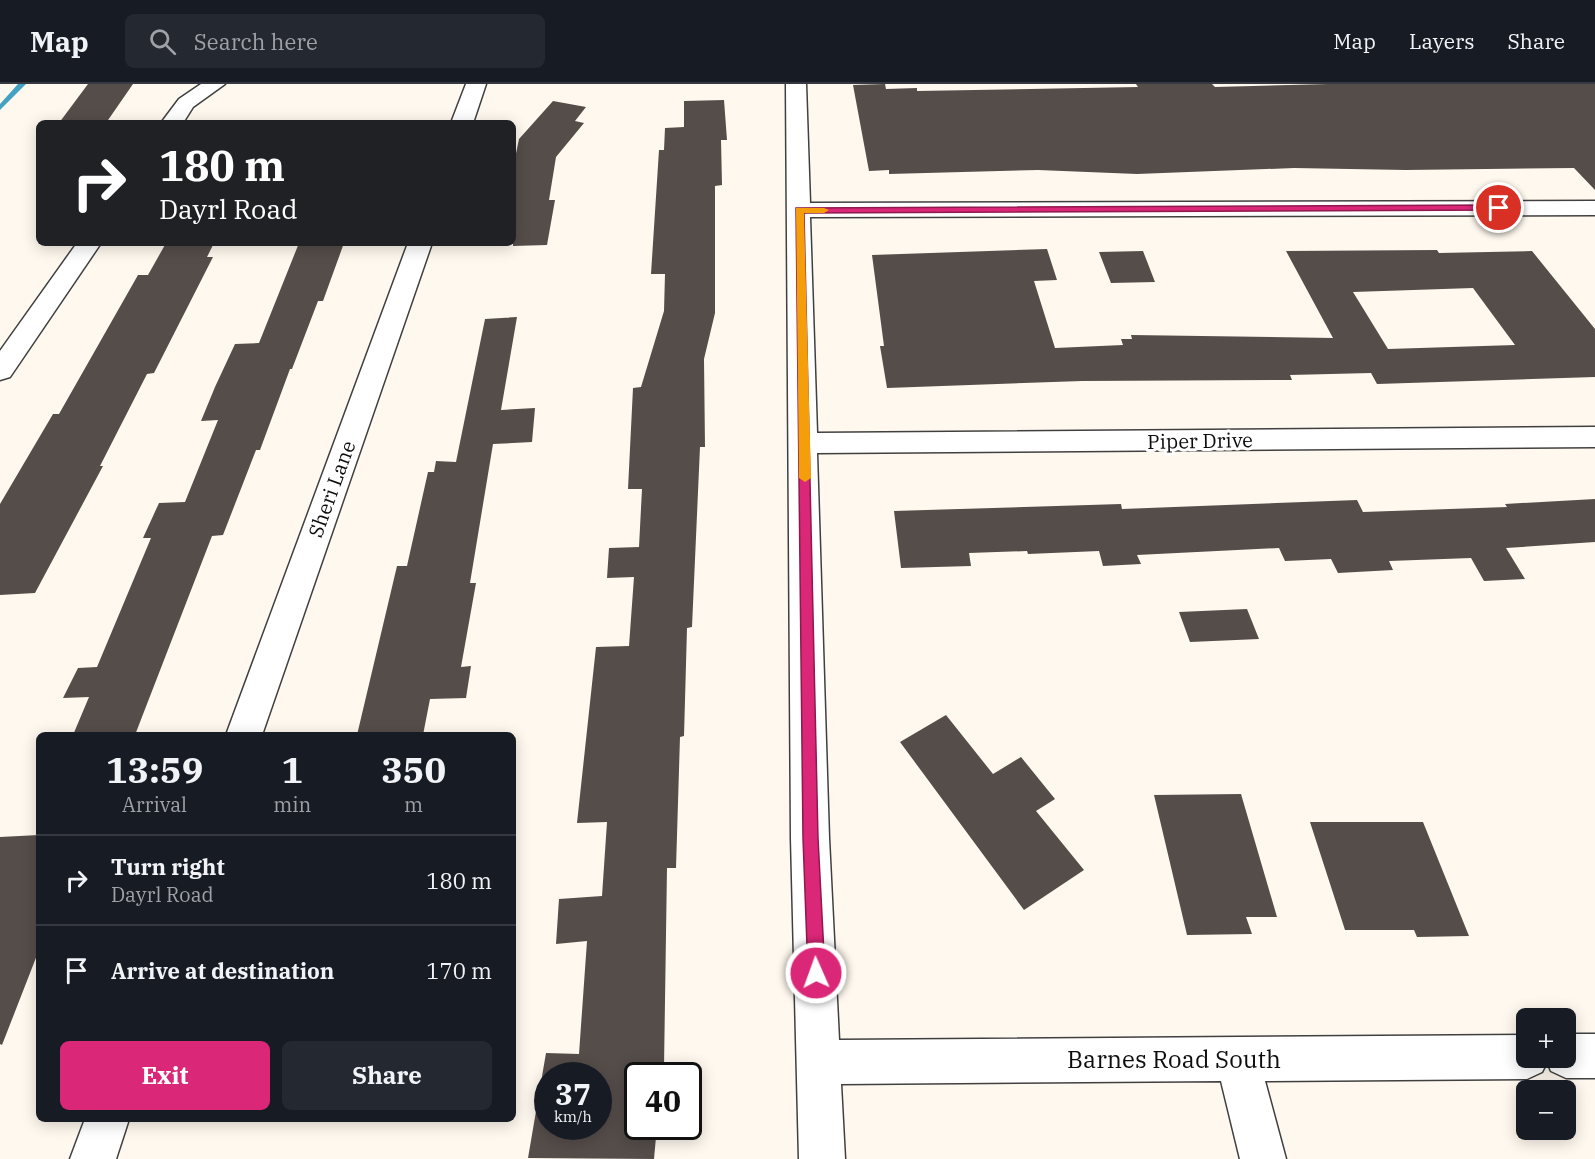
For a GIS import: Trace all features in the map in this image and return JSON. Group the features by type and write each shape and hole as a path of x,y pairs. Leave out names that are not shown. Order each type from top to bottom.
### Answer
{"street":[{"path":"463,120 476,84"},
{"path":"796,84 810,838 822,1159"},
{"path":"174,120 186,103 214,85"},
{"path":"799,210 1595,208"},
{"path":"0,371 87,246"},
{"name":"Sheri Lane","path":"245,732 419,246"},
{"name":"Piper Drive","path":"804,443 1595,437"},
{"path":"1576,1056 1595,1056"},
{"name":"Barnes Road South","path":"820,1062 1516,1057"},
{"path":"1238,1060 1263,1159"},
{"path":"93,1159 106,1122"}],"building":[{"path":"88,84 133,84 108,120 61,120"},
{"path":"885,84 886,89 917,88 917,91 1138,87 1136,84 1212,84 1215,87 1328,84 1595,84 1595,190 1574,168 1406,170 1294,168 1137,174 1038,170 889,174 889,170 869,171 853,85"},
{"path":"724,100 727,140 721,140 722,185 715,186 715,313 704,359 705,447 700,447 692,627 687,628 684,736 680,737 676,868 667,868 664,1062 624,1062 624,1140 656,1140 654,1159 528,1158 534,1123 534,1140 612,1140 612,1062 544,1062 546,1053 579,1054 587,941 556,944 559,899 602,896 607,822 577,823 596,647 629,646 634,577 607,578 609,548 639,547 642,489 628,489 633,388 641,387 664,311 665,274 651,274 659,150 664,150 665,128 684,127 684,101"},
{"path":"553,101 586,107 575,121 584,123 556,157 549,200 555,200 547,245 516,246 516,154 519,139"},
{"path":"164,246 212,246 207,257 213,257 154,373 147,374 100,466 103,466 35,593 0,595 0,504 53,414 59,414 138,275 148,275"},
{"path":"298,246 343,246 323,301 318,301 260,450 256,450 223,535 212,536 136,732 74,732 89,697 63,698 78,668 97,667 151,538 143,538 159,503 185,502 218,420 201,421 235,344 259,343"},
{"path":"1047,249 1057,280 1034,281 1055,348 1123,345 1121,339 1132,339 1131,335 1333,338 1286,251 1437,250 1439,253 1532,251 1595,329 1595,377 1377,384 1371,373 1290,375 1292,380 1082,381 887,388 880,346 884,346 872,255","holes":["1473,288 1515,345 1388,349 1353,292"]},
{"path":"1143,251 1155,282 1111,283 1099,252"},
{"path":"517,317 501,410 535,408 532,442 493,444 470,583 476,583 461,667 471,666 466,698 430,699 424,732 358,732 397,566 407,566 428,472 434,472 436,461 456,462 485,319"},
{"path":"1595,499 1595,542 1506,548 1525,579 1484,581 1471,558 1389,561 1393,570 1338,573 1331,559 1285,561 1279,548 1137,555 1141,564 1103,566 1099,551 1028,554 1027,551 969,553 971,566 901,568 894,511 1121,504 1122,509 1357,500 1363,512 1507,507 1505,504"},
{"path":"1247,609 1259,639 1190,642 1179,612"},
{"path":"946,715 993,774 1021,757 1055,799 1036,811 1084,870 1024,910 900,742"},
{"path":"1241,794 1277,917 1246,917 1252,934 1187,935 1154,795"},
{"path":"1310,822 1423,822 1469,936 1417,937 1414,930 1345,930"},
{"path":"36,835 36,958 2,1045 0,1044 0,837"}],"waterway":[{"path":"0,108 22,84"}],"slow traffic":[{"path":"805,478 799,210 824,210"}],"route":[{"path":"816,973 810,838 799,210 1499,208"}]}
